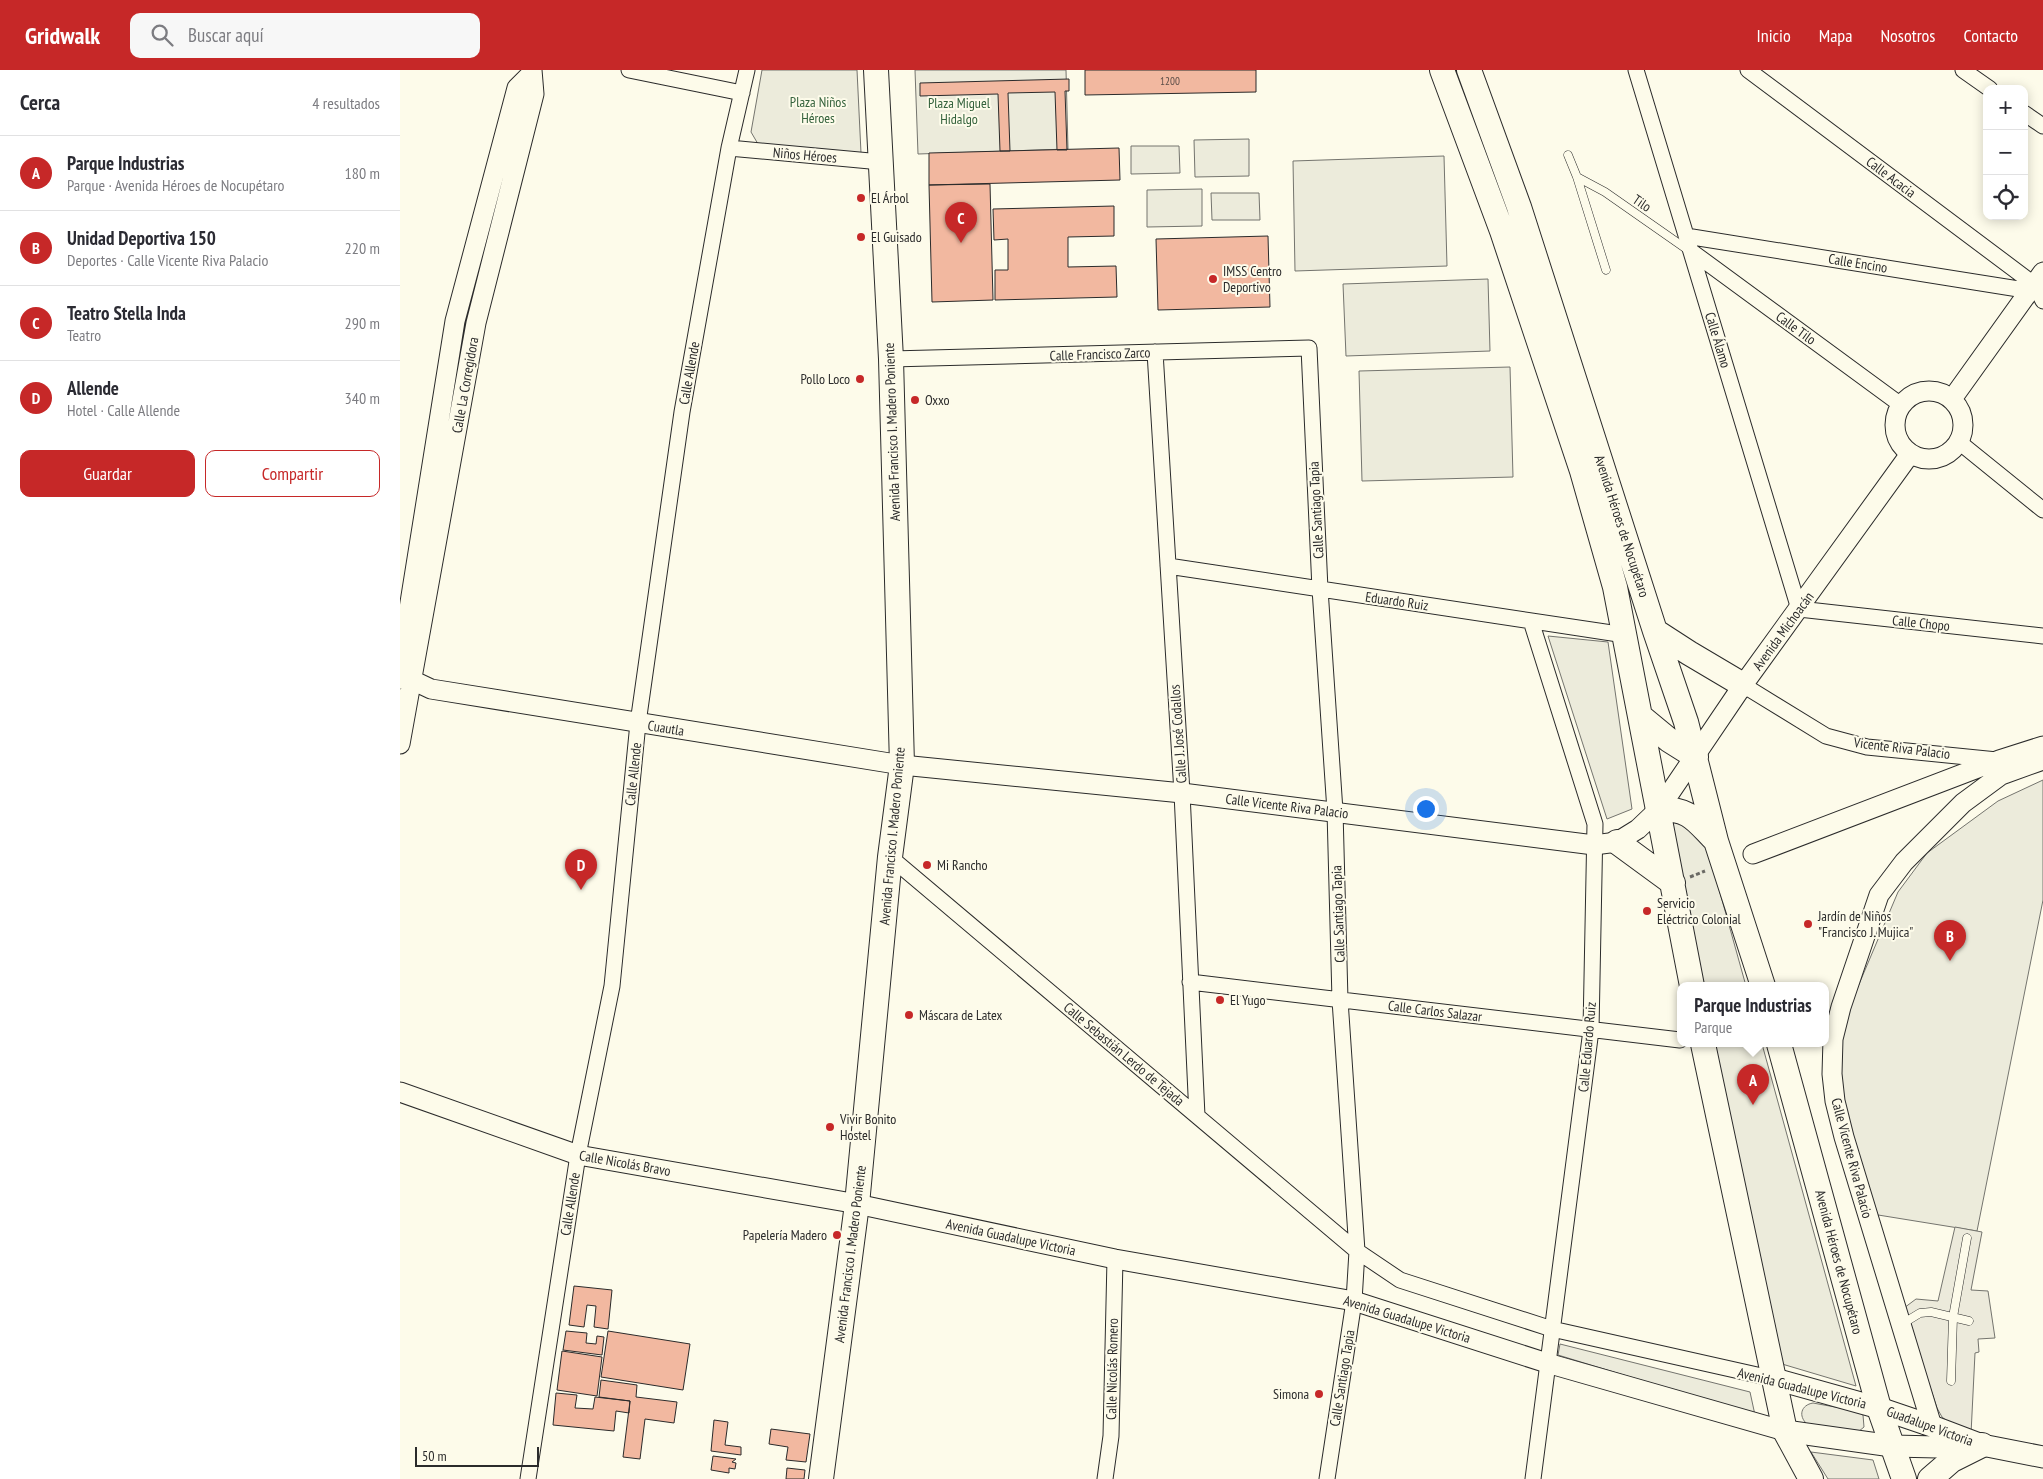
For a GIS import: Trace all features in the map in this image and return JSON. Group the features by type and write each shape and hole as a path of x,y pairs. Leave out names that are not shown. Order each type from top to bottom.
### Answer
{"main road":[{"name":"Avenida Francisco I. Madero Poniente","path":"821,1479 857,1204 890,857 902,765 891,359 876,70"},
{"name":"Avenida Héroes de Nocupétaro","path":"1442,70 1502,230 1582,471 1615,588 1691,982"},
{"name":"Avenida Héroes de Nocupétaro","path":"1469,70 1519,207 1686,722 1716,840 1762,982"},
{"path":"1655,631 1696,658 1743,685"},
{"path":"1640,716 1669,740 1696,757"},
{"path":"1659,809 1677,809 1688,813 1716,840"},
{"path":"1617,842 1673,883"},
{"path":"1704,1047 1785,1431 1811,1479"},
{"name":"Avenida Héroes de Nocupétaro","path":"1780,1047 1879,1408 1904,1479"},
{"name":"Avenida Guadalupe Victoria","path":"1775,1379 1879,1408"},
{"name":"Guadalupe Victoria","path":"1879,1408 1982,1445"},
{"name":"Avenida Guadalupe Victoria","path":"1785,1431 1892,1446"},
{"path":"1930,1479 1952,1460 1982,1445 2043,1457"},
{"name":"Guadalupe Victoria","path":"1892,1446 1938,1447 1982,1445"}],"street":[{"path":"629,70 742,93"},
{"name":"Calle Allende","path":"528,1479 578,1155 612,986 638,724 682,412 729,148 747,70"},
{"name":"Calle Álamo","path":"1636,70 1799,609"},
{"name":"Calle Acacia","path":"1748,70 2038,287"},
{"path":"1963,70 1984,85"},
{"name":"Calle La Corregidora","path":"400,744 404,686 404,640 456,321 517,88 531,72"},
{"path":"2028,115 2043,126"},
{"name":"Niños Héroes","path":"729,148 881,162"},
{"name":"Calle Encino","path":"1686,236 2038,287"},
{"name":"Calle Tilo","path":"1691,252 1901,405"},
{"path":"1952,399 2038,287"},
{"name":"Calle Francisco Zarco","path":"891,359 1309,348"},
{"name":"Calle Santiago Tapia","path":"1309,348 1320,589 1335,811 1340,1000 1357,1250 1354,1301 1327,1479"},
{"name":"Calle J. José Codallos","path":"1155,352 1182,793 1197,1116"},
{"path":"1924,391 1942,393 1952,399 1959,408 1963,419 1963,431 1960,442 1952,452 1942,458 1920,459 1902,447 1896,437 1894,426 1896,415 1901,405 1909,397 1924,391"},
{"path":"1960,442 2043,510"},
{"name":"Avenida Michoacán","path":"1659,809 1743,685 1910,454"},
{"name":"Eduardo Ruiz","path":"1168,566 1625,635"},
{"name":"Calle Chopo","path":"1799,609 2043,636"},
{"name":"Calle Eduardo Ruiz","path":"1531,621 1595,824 1591,1030 1533,1479"},
{"name":"Vicente Riva Palacio","path":"1743,685 1826,736 1867,747 1999,760 2039,753"},
{"name":"Cuautla","path":"404,686 902,765"},
{"name":"Calle Vicente Riva Palacio","path":"1932,1426 1902,1324 1852,1168 1835,1101 1832,1074 1833,1039 1841,1007 1879,895 1904,862 1964,804 2001,775 2039,753"},
{"path":"1753,854 1999,760"},
{"name":"Calle Vicente Riva Palacio","path":"902,765 1182,793 1594,845 1617,842 1638,829 1659,809"},
{"name":"Calle Sebastián Lerdo de Tejada","path":"890,857 1357,1250"},
{"name":"Calle Carlos Salazar","path":"1190,982 1677,1040"},
{"name":"Calle Nicolás Bravo","path":"400,1092 578,1155 857,1204"},
{"name":"Avenida Guadalupe Victoria","path":"857,1204 1115,1259 1354,1301 1547,1363 1785,1431"},
{"name":"Avenida Guadalupe Victoria","path":"1357,1250 1400,1280 1552,1329 1775,1379"},
{"name":"Calle Nicolás Romero","path":"1105,1479 1111,1436 1115,1259"}],"lane":[{"path":"1568,155 1577,177 1606,270"},
{"name":"Tilo","path":"1577,177 1604,192 1691,252"},
{"path":"1951,1381 1953,1317 1967,1238"},
{"path":"1902,1324 1920,1313 1931,1312 1970,1321"}],"green space":[{"name":"Plaza Niños Héroes","path":"762,70 857,70 861,153 758,144 751,132"},
{"name":"Plaza Miguel Hidalgo","path":"915,70 1066,70 1068,149 918,154"},
{"path":"1249,139 1249,176 1195,177 1194,140"},
{"path":"1131,146 1179,146 1180,173 1131,174"},
{"path":"1444,156 1447,266 1295,271 1293,161"},
{"path":"1202,189 1202,226 1147,227 1147,190"},
{"path":"1211,193 1259,193 1260,220 1212,220"},
{"path":"1488,279 1490,351 1346,356 1343,284"},
{"path":"1510,367 1513,477 1362,481 1359,371"},
{"path":"1548,636 1608,642 1632,809 1607,819"},
{"path":"2043,780 2043,900 1977,1231 1872,1214 1837,1076 1843,1022 1898,892 1927,853 1998,801"},
{"path":"1674,814 1707,846 1745,982 1701,982 1667,818"},
{"path":"1715,1047 1763,1047 1856,1386 1782,1364"},
{"path":"1560,1344 1750,1392 1755,1415 1558,1355"},
{"path":"1813,1403 1857,1411 1863,1415 1864,1427 1858,1432 1807,1424 1802,1418 1802,1411 1803,1408"},
{"path":"1811,1452 1873,1460 1879,1479 1828,1479"}],"shaded area":[{"path":"1955,1227 1982,1232 1971,1290 1988,1291 1995,1338 1978,1339 1979,1352 1975,1353 1971,1434 1952,1425 1942,1417 1937,1408 1904,1308 1916,1299 1938,1301"}],"building":[{"path":"1085,70 1256,70 1256,92 1085,95"},
{"path":"1069,79 1069,91 1065,91 1067,150 1057,150 1055,92 1008,93 1010,151 1000,151 998,94 920,96 920,83"},
{"path":"1119,148 1120,180 929,185 929,153"},
{"path":"990,184 993,300 932,302 929,185"},
{"path":"1114,206 1114,236 1068,237 1068,267 1116,266 1117,297 995,300 995,270 1008,270 1008,239 994,240 993,209"},
{"path":"1268,236 1270,307 1158,310 1156,239"},
{"path":"574,1286 612,1290 608,1329 594,1327 596,1306 587,1305 584,1327 569,1325"},
{"path":"566,1331 587,1333 586,1343 596,1344 597,1336 604,1337 602,1355 563,1350"},
{"path":"608,1331 690,1344 683,1390 601,1377"},
{"path":"562,1351 602,1357 597,1396 557,1390"},
{"path":"601,1380 637,1385 636,1397 677,1402 674,1423 645,1419 640,1459 623,1457 630,1401 599,1397"},
{"path":"556,1393 577,1395 575,1408 593,1409 595,1397 630,1401 629,1413 616,1411 614,1431 553,1425"},
{"path":"714,1420 728,1422 725,1445 741,1447 741,1455 711,1451"},
{"path":"771,1429 810,1434 806,1462 786,1460 788,1447 769,1444"},
{"path":"713,1456 736,1459 732,1462 736,1463 735,1469 729,1468 729,1473 711,1470"},
{"path":"787,1468 805,1470 804,1479 786,1479"}],"place":[{"name":"El Árbol","path":"861,198"},
{"name":"El Guisado","path":"861,237"},
{"name":"Teatro Stella Inda","path":"961,243"},
{"name":"IMSS Centro Deportivo","path":"1213,279"},
{"name":"Pollo Loco","path":"860,379"},
{"name":"Oxxo","path":"915,400"},
{"name":"Mi Rancho","path":"927,865"},
{"name":"Allende","path":"581,890"},
{"name":"Servicio Eléctrico Colonial","path":"1647,911"},
{"name":"Jardín de Niños \"Francisco J. Mujica\"","path":"1808,924"},
{"name":"Unidad Deportiva 150","path":"1950,961"},
{"name":"El Yugo","path":"1220,1000"},
{"name":"Máscara de Latex","path":"909,1015"},
{"name":"Parque Industrias","path":"1753,1105"},
{"name":"Vivir Bonito Hostel","path":"830,1127"},
{"name":"Papelería Madero","path":"837,1235"},
{"name":"Simona","path":"1319,1394"}]}
